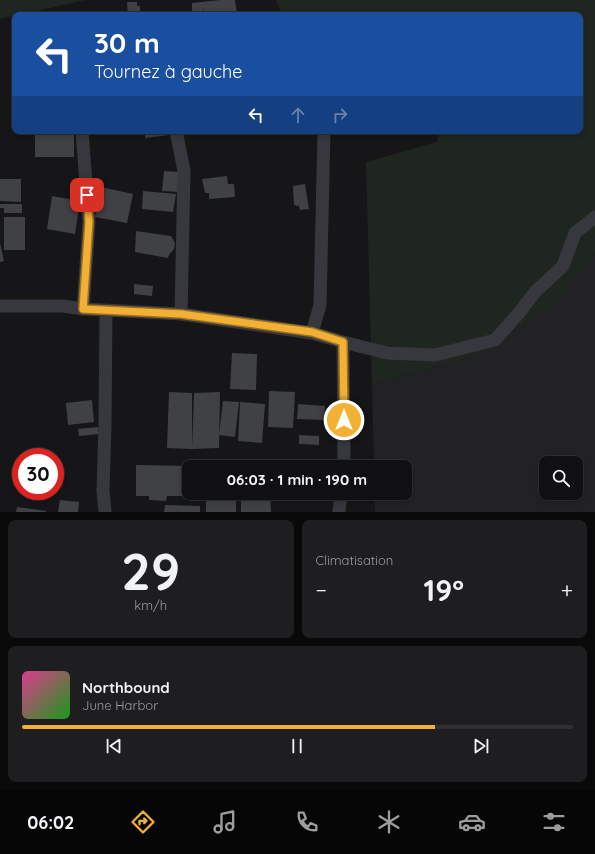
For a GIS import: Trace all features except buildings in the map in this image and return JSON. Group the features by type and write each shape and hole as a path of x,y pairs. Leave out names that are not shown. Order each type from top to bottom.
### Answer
{"street":[{"path":"82,134 89,222 83,309"},
{"path":"177,134 184,171 181,314"},
{"path":"312,332 320,305 324,134"},
{"path":"0,306 62,306 106,311 181,314 312,332 343,342 388,353 434,355 495,340 519,314 535,292 564,266 576,233 595,217"},
{"path":"105,512 103,491 106,311"},
{"path":"343,342 344,460"},
{"path":"339,512 340,500"}],"shaded area":[{"path":"0,0 86,0 32,12 12,12 12,16 0,19"},
{"path":"276,0 595,0 595,254 557,303 472,357 372,384 366,162 437,142 438,134 583,134 583,12 281,12"},
{"path":"595,254 595,512 375,512 375,500 412,500 412,460 374,460 372,384 472,357"}],"route":[{"path":"87,195 89,222 83,309 181,314 312,332 343,342 344,420"}]}
